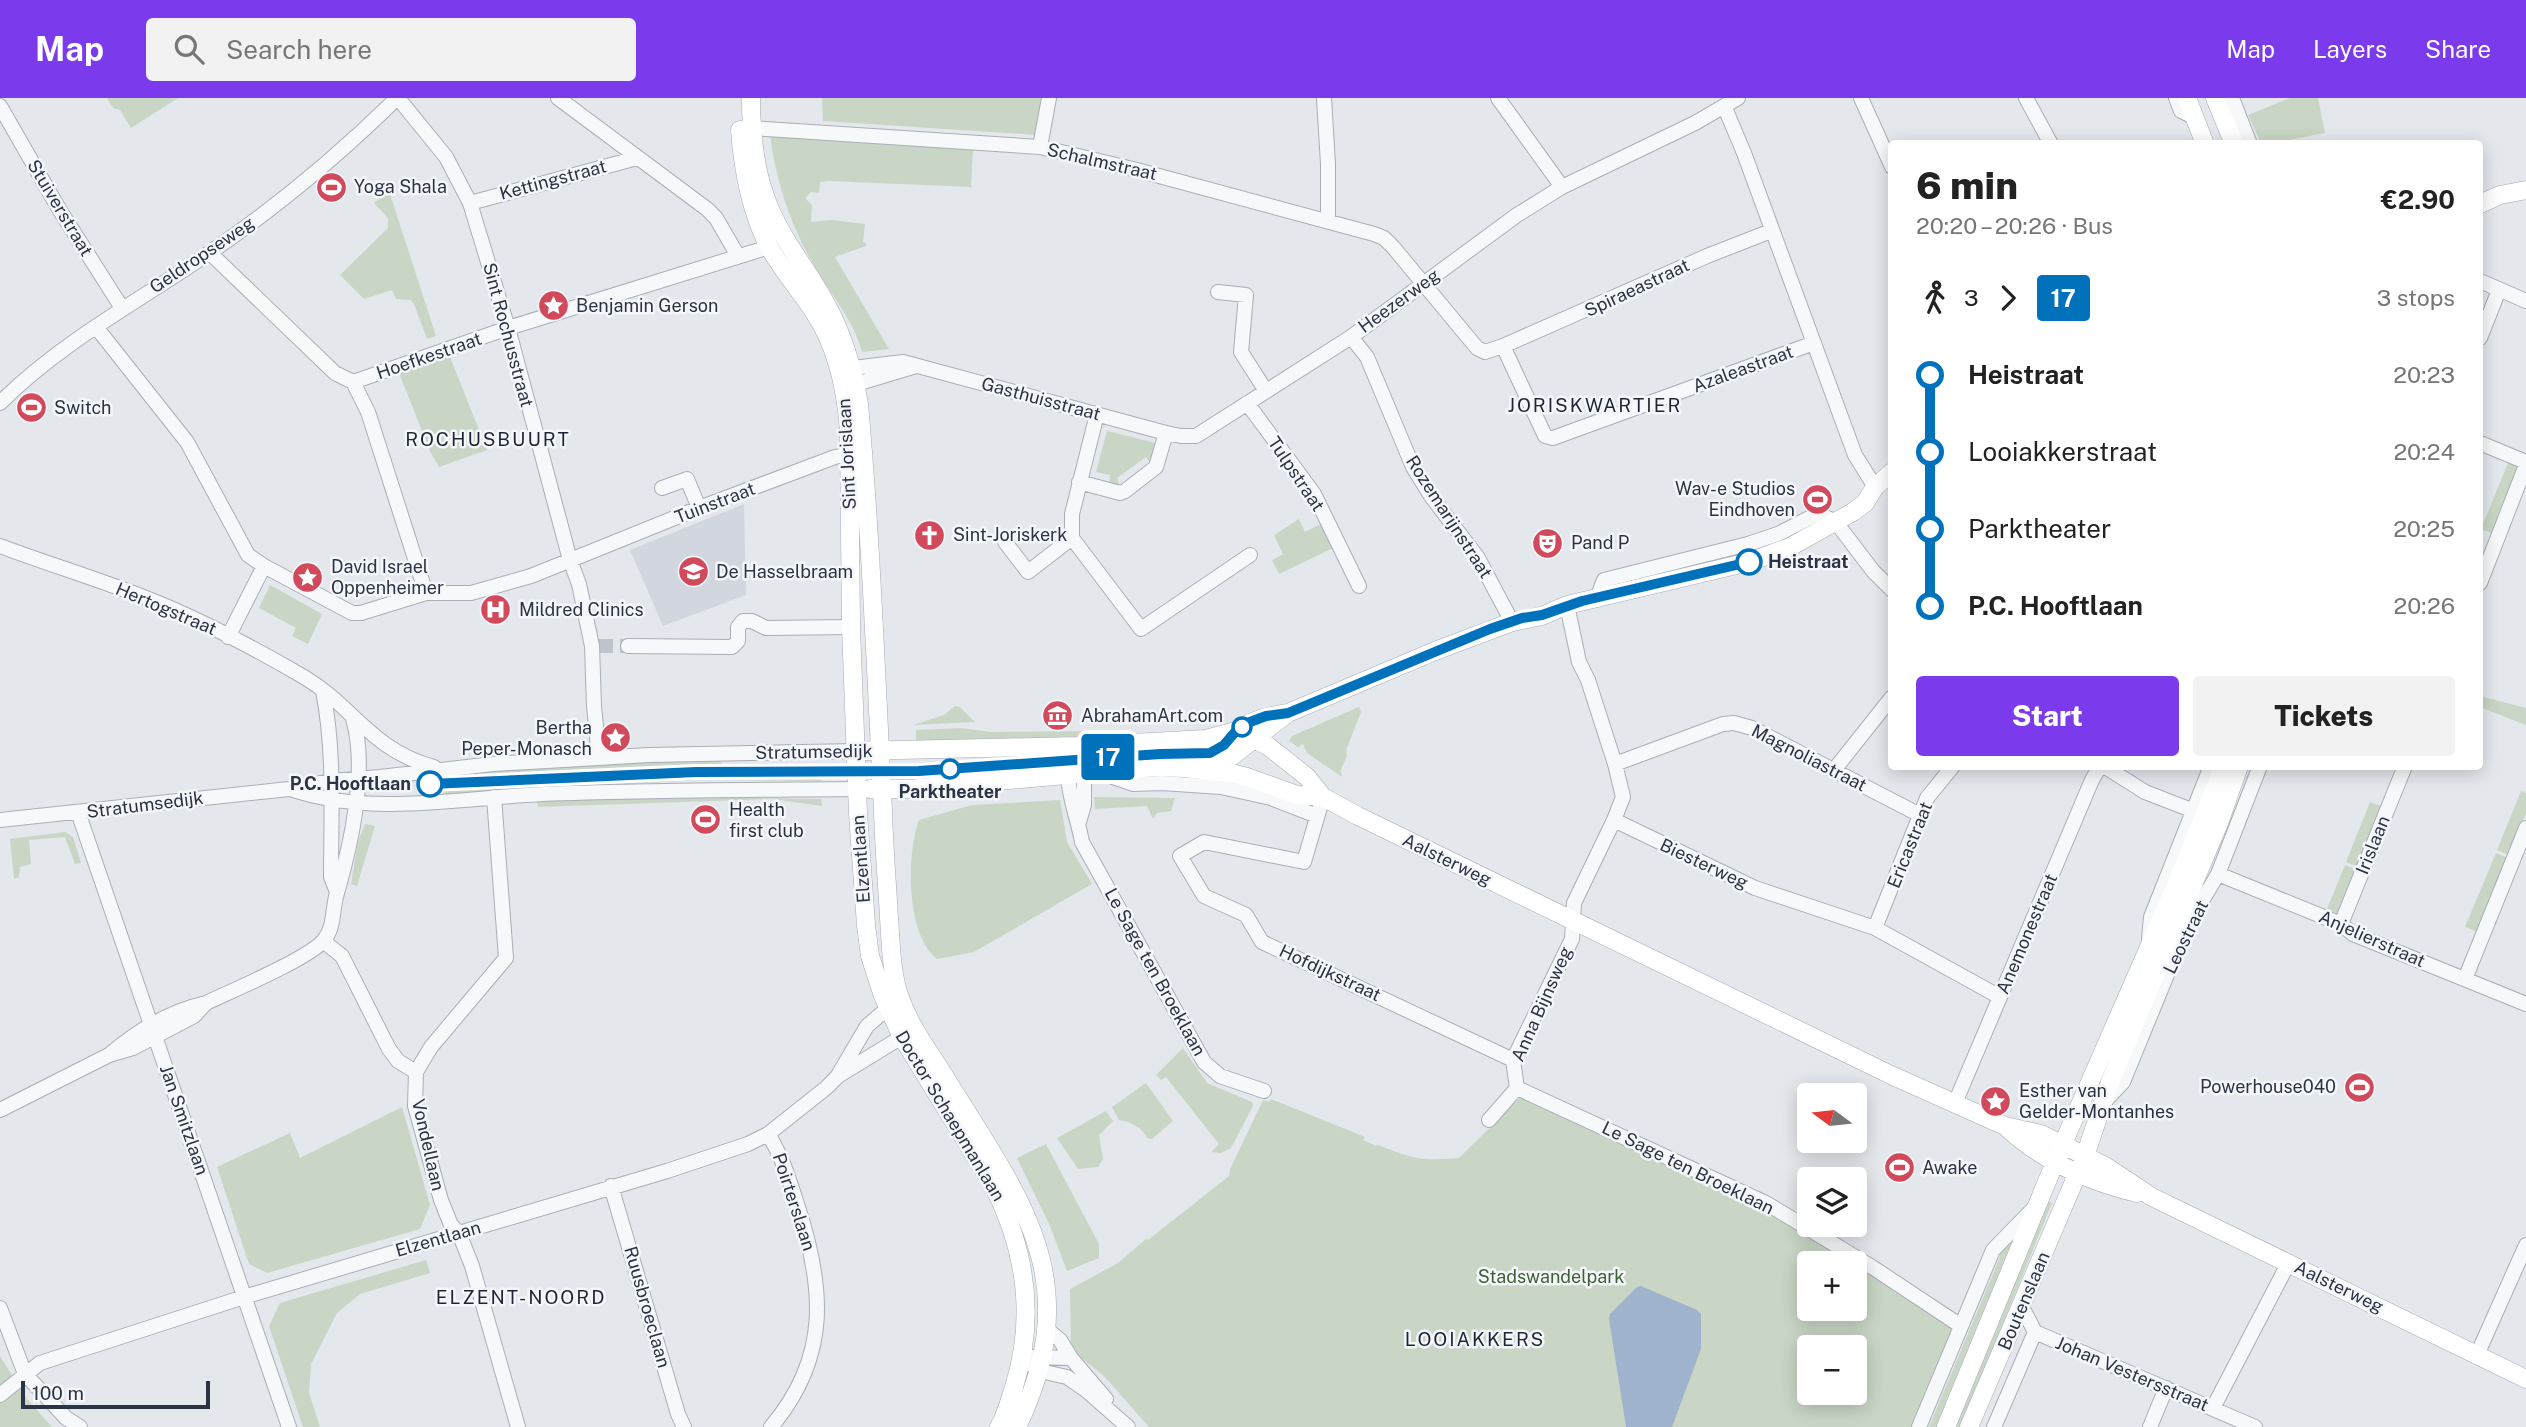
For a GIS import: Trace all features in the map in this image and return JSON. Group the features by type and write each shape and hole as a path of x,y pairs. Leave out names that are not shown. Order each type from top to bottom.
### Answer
{"main road":[{"name":"Sint Jorislaan","path":"740,98 742,148 750,197 769,247 816,314 850,377"},
{"name":"Sint Jorislaan","path":"751,98 751,128 759,176 770,208 783,238 824,299 850,377 848,414 856,453 875,628 881,789"},
{"path":"2187,98 2204,140"},
{"path":"2215,98 2232,140"},
{"path":"2483,195 2526,190"},
{"path":"2483,203 2500,195"},
{"name":"Sint Jorislaan","path":"856,453 851,627 856,751"},
{"path":"1185,768 1232,756 1288,713 1435,651 1517,620 1530,612 1562,607 1749,562 1790,547 1853,512 1865,503 1875,487 1888,476"},
{"name":"Stratumsedijk","path":"856,751 1206,739 1236,731 1266,716 1288,713"},
{"path":"1236,731 1255,739"},
{"name":"Aalsterweg","path":"1255,739 1282,756 1307,777 1323,797 1572,920 1578,933 1601,945 1625,956 1658,961 1891,1076 2005,1126 2026,1129 2063,1145 2108,1167 2152,1197 2526,1379"},
{"name":"Elzentlaan","path":"856,751 866,929 870,956 908,1033"},
{"name":"Stratumsedijk","path":"857,789 909,789 1156,767 1185,768"},
{"name":"Aalsterweg","path":"1185,768 1247,776 1297,795 1323,797"},
{"name":"Leostraat","path":"2055,1162 2206,816 2223,770"},
{"name":"Leostraat","path":"2077,1174 2237,770"},
{"name":"Elzentlaan","path":"881,789 894,1003"},
{"name":"Doctor Schaepmanlaan","path":"908,1033 992,1152 1029,1221 1042,1263 1046,1284 1047,1329 1041,1363 1017,1427"},
{"name":"Doctor Schaepmanlaan","path":"908,1033 993,1185 1013,1228 1022,1262 1027,1295 1023,1358 999,1427"},
{"name":"Aalsterweg","path":"2005,1126 2024,1144 2077,1174 2098,1183 2152,1197"},
{"name":"Boutenslaan","path":"1947,1427 2055,1162"},
{"name":"Boutenslaan","path":"1969,1427 2077,1174"}],"street":[{"name":"Sint Rochusstraat","path":"398,98 446,157 470,203 508,328 596,646 594,706 599,758"},
{"name":"Geldropseweg","path":"0,403 22,381 122,308 210,253 249,225 330,160 398,98"},
{"path":"558,98 707,209 716,218 738,256"},
{"path":"1040,147 1049,98"},
{"path":"1324,98 1328,220"},
{"name":"Heezerweg","path":"1166,433 1196,436 1351,337 1517,215 1562,187 1724,108 1738,98"},
{"path":"1861,98 1888,158"},
{"path":"2026,98 2049,140"},
{"path":"2176,98 2181,111 2196,118"},
{"path":"2232,98 2248,140"},
{"path":"1499,99 1562,187"},
{"name":"Stuiverstraat","path":"0,106 59,209 122,308"},
{"path":"1724,108 1744,153 1855,455 1875,487"},
{"name":"Schalmstraat","path":"751,128 1040,147 1328,220 1384,238 1477,348 1485,352 1503,346"},
{"name":"Kettingstraat","path":"470,203 636,158"},
{"name":"Spiraeastraat","path":"1503,346 1707,256 1771,231"},
{"name":"Hoefkestraat","path":"210,253 335,373 353,382 508,328 769,247"},
{"path":"2483,282 2526,302"},
{"path":"2483,331 2500,290"},
{"path":"1218,292 1246,295 1241,352 1266,391"},
{"name":"Tuinstraat","path":"96,327 187,442 248,555 352,613 361,613 426,593 471,593 531,576 699,508 856,453"},
{"name":"Rozemarijnstraat","path":"1351,337 1367,358 1413,467 1431,496 1484,567 1517,620"},
{"name":"Azaleastraat","path":"1503,346 1545,436 1553,438 1814,343"},
{"name":"Gasthuisstraat","path":"850,377 916,366 1166,433"},
{"path":"353,382 368,412 426,593"},
{"name":"Tulpstraat","path":"1247,403 1314,494 1359,586"},
{"path":"1097,414 1072,514 1072,538 1140,629 1251,555"},
{"path":"1079,482 1120,493 1125,491 1156,467 1166,433"},
{"path":"2483,444 2526,463 2483,575"},
{"path":"662,488 687,479 699,508"},
{"path":"1597,598 1604,580 1748,544 1778,534 1817,514 1835,521 1873,571 1888,586"},
{"path":"1005,542 1028,572 1072,538"},
{"name":"Hertogstraat","path":"0,546 146,598 228,637 323,691 344,706 353,719 388,748 413,761 442,769"},
{"path":"228,637 264,566"},
{"path":"1562,607 1623,790 1614,820"},
{"path":"628,646 732,647 738,641 738,627 743,621 752,621 766,628 851,627"},
{"path":"323,691 329,722 331,877 337,892"},
{"path":"1834,771 1888,702"},
{"path":"0,1110 109,1055 133,1048 194,1016 206,1003 301,956 323,941 332,924 337,892 342,883 356,803 359,754 353,719"},
{"name":"Magnoliastraat","path":"1615,764 1723,724 1734,723 1752,728 1920,815"},
{"name":"Stratumsedijk","path":"0,820 289,789 331,780 442,769 599,758 856,751"},
{"name":"Ericastraat","path":"1875,928 1927,799 1950,770"},
{"name":"Anemonestraat","path":"1955,1103 2092,780 2099,770"},
{"path":"2109,770 2145,792 2194,811"},
{"name":"Leostraat","path":"2148,950 2151,917 2209,770"},
{"name":"Leostraat","path":"2104,1103 2123,1082 2187,926 2218,874 2258,770"},
{"name":"Irislaan","path":"2341,924 2403,770"},
{"path":"1084,774 1133,784 1221,787 1271,799 1317,816 1323,797"},
{"name":"Le Sage ten Broeklaan","path":"1084,774 1072,806 1079,822 1082,842 1205,1062 1220,1076 1264,1091"},
{"name":"Stratumsedijk","path":"289,789 331,799 383,806 494,797 741,788 857,789"},
{"path":"323,941 342,956 389,1049 398,1061 416,1072 431,1047 506,958 494,797"},
{"name":"Jan Smitzlaan","path":"78,812 289,1427"},
{"name":"Hofdijkstraat","path":"1317,816 1304,862 1204,842 1180,856 1205,896 1246,915 1262,942 1513,1060"},
{"name":"Anna Bijnsweg","path":"1517,1088 1513,1060 1572,939 1574,903 1614,820"},
{"name":"Biesterweg","path":"1614,820 1755,888 1875,928 2000,998"},
{"path":"2465,979 2526,828"},
{"name":"Anjelierstraat","path":"2218,874 2341,924 2353,934 2526,1004"},
{"name":"Elzentlaan","path":"837,1077 867,1026 894,1003"},
{"name":"Elzentlaan","path":"0,1395 40,1363 244,1297 713,1155 768,1134 814,1100 837,1077 908,1033"},
{"name":"Vondellaan","path":"416,1072 415,1106 440,1200 474,1271 518,1427"},
{"path":"1489,1120 1517,1088"},
{"name":"Le Sage ten Broeklaan","path":"1517,1088 1766,1203 1872,1267 1961,1326"},
{"name":"Poirterslaan","path":"768,1134 780,1154 810,1244 819,1302 817,1324 803,1378 789,1406 771,1427"},
{"name":"Ruusbroeclaan","path":"611,1186 684,1427"},
{"name":"Boutenslaan","path":"1919,1427 1993,1250 2038,1203"},
{"path":"2477,1355 2526,1245"},
{"path":"2213,1408 2288,1262"},
{"name":"Johan Vestersstraat","path":"2022,1307 2035,1332 2255,1427"},
{"path":"0,1308 25,1374 66,1418 80,1427"},
{"path":"1047,1329 1060,1340 1071,1358 1093,1381 1124,1422"},
{"name":"Boutenslaan","path":"1994,1427 2035,1332"},
{"path":"1023,1358 1041,1363 1067,1377 1124,1422"},
{"path":"1041,1363 1071,1358"},
{"path":"2150,1427 2166,1388"}],"shaded area":[{"name":"De Hasselbraam","path":"744,504 746,595 663,626 630,550"}],"green space":[{"path":"107,98 178,98 131,128 120,110 113,108"},
{"path":"822,98 1043,98 1038,135 823,121"},
{"path":"2290,98 2318,98 2325,133 2289,140 2260,140 2248,115"},
{"path":"770,135 973,149 971,187 829,181 820,182 819,193 811,192 805,198 812,205 811,222 832,220 865,224 863,242 866,246 835,257 889,349 862,352 849,321 818,272 793,223 776,171"},
{"path":"389,191 436,336 427,339 411,300 396,299 392,290 364,299 340,275 388,228 388,218 374,203"},
{"path":"450,357 487,450 439,467 399,373"},
{"path":"1107,431 1155,443 1158,448 1151,464 1146,457 1117,478 1120,486 1109,483 1110,475 1096,472"},
{"path":"2508,463 2517,467 2494,534 2483,530"},
{"path":"1299,519 1305,532 1321,524 1333,548 1279,574 1272,560 1283,554 1274,535"},
{"path":"270,585 322,614 308,644 292,636 296,628 259,608"},
{"path":"2483,697 2526,708 2526,725 2483,708"},
{"path":"955,706 960,707 975,722 913,725 944,715"},
{"path":"1359,707 1361,712 1346,750 1342,777 1307,753 1303,744 1298,747 1289,741 1292,736"},
{"path":"961,728 991,732 1087,731 1087,738 916,742 916,730"},
{"path":"717,759 724,765 540,771 390,782 389,779 577,764"},
{"path":"700,777 821,778 821,781 699,780 445,795 444,790"},
{"path":"2521,791 2526,793 2526,813 2509,855 2497,850"},
{"path":"659,797 821,799 822,806 773,799 538,807 537,801"},
{"path":"1094,797 1175,798 1171,811 1157,813 1153,819 1147,806 1095,809"},
{"path":"1060,800 1067,842 1092,884 974,952 937,959 927,948 919,932 911,894 912,853 919,820 972,805"},
{"path":"2370,802 2383,807 2358,867 2346,862"},
{"path":"365,824 375,826 357,886 351,884 358,842"},
{"path":"65,832 73,837 81,863 75,864 65,837 29,840 31,864 20,867 19,877 14,879 10,839"},
{"path":"2496,853 2508,858 2478,932 2465,927"},
{"path":"2345,865 2357,870 2339,912 2336,913 2327,909"},
{"path":"1183,1048 1207,1083 1252,1102 1253,1106 1231,1148 1221,1153 1211,1152 1219,1144 1166,1077 1161,1080 1156,1075"},
{"path":"1146,1083 1173,1121 1152,1139 1147,1138 1136,1126 1119,1120 1112,1107"},
{"name":"Stadswandelpark","path":"1523,1095 1763,1210 1797,1230 1797,1237 1809,1237 1833,1251 1797,1251 1797,1321 1867,1321 1867,1272 1959,1330 1916,1427 1149,1427 1104,1376 1071,1350 1070,1289 1118,1263 1229,1176 1263,1100 1269,1102 1271,1099 1365,1137 1363,1140 1376,1146 1409,1156 1459,1158"},
{"path":"402,1107 430,1205 420,1229 267,1273 249,1264 217,1167 290,1133 300,1158"},
{"path":"1106,1111 1113,1121 1099,1135 1103,1159 1098,1167 1078,1169 1057,1138"},
{"path":"1046,1144 1099,1244 1099,1258 1067,1271 1050,1226 1017,1158"},
{"path":"2046,1201 2052,1203 1961,1427 1953,1427"},
{"path":"2017,1231 1940,1427 1929,1427 2000,1257 2000,1251"},
{"path":"426,1260 430,1273 360,1294 337,1313 311,1364 309,1393 320,1427 303,1427 269,1326 280,1303"},
{"path":"0,1356 27,1399 52,1427 0,1427"}],"water":[{"path":"1641,1286 1701,1314 1701,1349 1672,1427 1626,1427 1609,1319 1610,1314"}],"tunnel":[{"path":"599,646 628,646"}],"bus line":[{"name":"17","path":"430,784 644,773 919,771 1210,753 1224,745 1236,731 1250,722 1266,716 1288,713 1490,629 1522,618 1550,613 1582,601 1749,562"}],"place":[{"name":"Yoga Shala","path":"331,187"},
{"name":"Benjamin Gerson","path":"553,306"},
{"name":"Switch","path":"31,408"},
{"name":"Wav-e Studios Eindhoven","path":"1818,499"},
{"name":"Sint-Joriskerk","path":"930,535"},
{"name":"Pand P","path":"1548,543"},
{"name":"Heistraat","path":"1749,562"},
{"name":"De Hasselbraam","path":"693,572"},
{"name":"David Israel Oppenheimer","path":"308,577"},
{"name":"Mildred Clinics","path":"496,610"},
{"name":"AbrahamArt.com","path":"1058,716"},
{"name":"Bertha Peper-Monasch","path":"615,738"},
{"name":"Parktheater","path":"950,769"},
{"name":"P.C. Hooftlaan","path":"430,784"},
{"name":"Health first club","path":"706,820"},
{"name":"Powerhouse040","path":"2359,1087"},
{"name":"Esther van Gelder-Montanhes","path":"1996,1101"},
{"name":"Awake","path":"1899,1168"}],"district":[{"name":"JORISKWARTIER","path":"1595,405"},
{"name":"ROCHUSBUURT","path":"488,439"},
{"name":"ELZENT-NOORD","path":"521,1297"},
{"name":"LOOIAKKERS","path":"1475,1339"}]}
